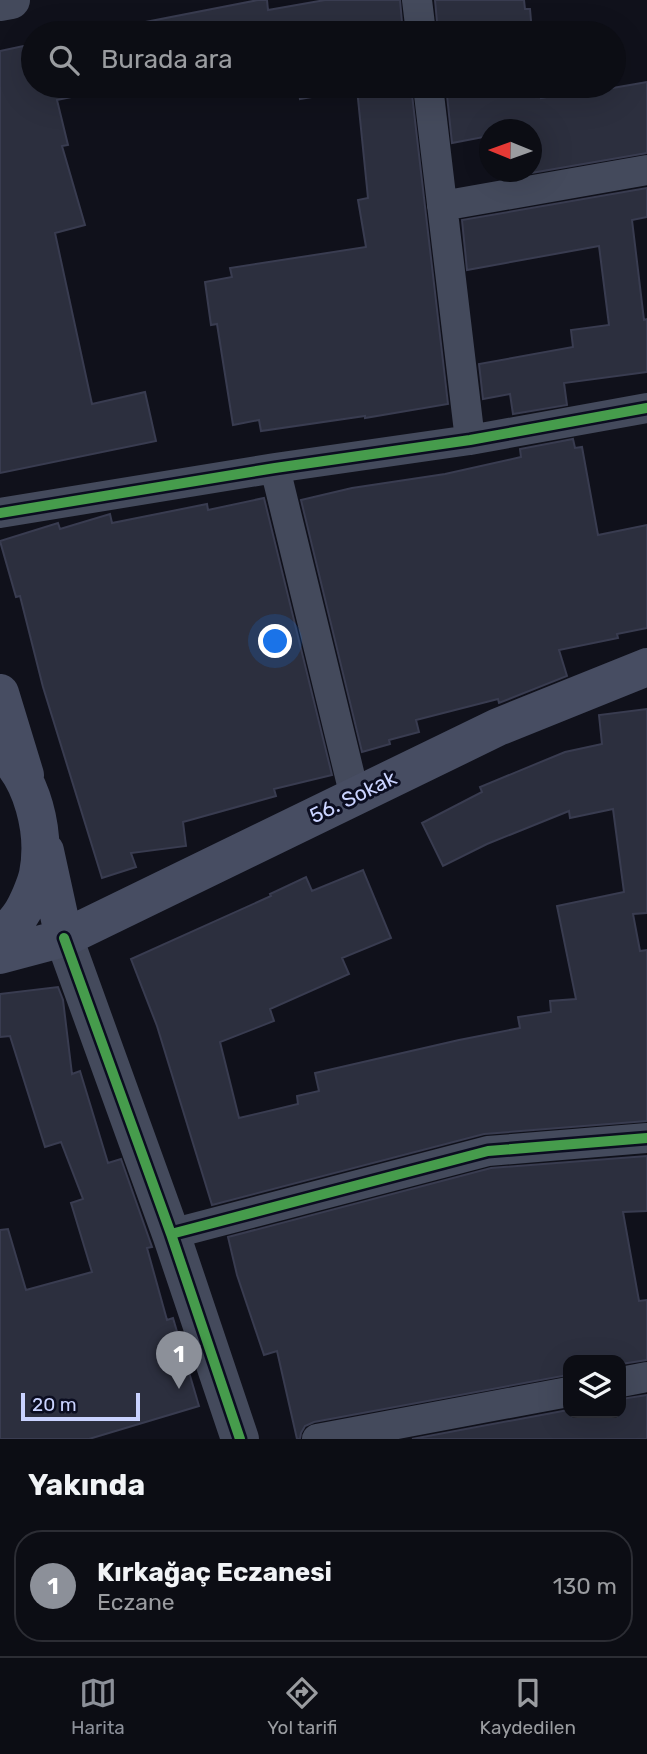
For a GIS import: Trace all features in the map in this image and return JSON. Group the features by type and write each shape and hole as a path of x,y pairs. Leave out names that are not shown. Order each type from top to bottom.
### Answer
{"main road":[{"name":"56. Sokak","path":"0,956 64,938 498,727 647,667"},
{"path":"0,692 29,790 64,938"},
{"path":"0,750 8,757 29,790"},
{"path":"0,939 21,914 38,875 40,833"}],"street":[{"path":"0,2 11,0"},
{"path":"417,0 420,21"},
{"path":"429,98 470,440"},
{"path":"442,206 647,170"},
{"path":"0,513 275,468 470,440 647,408"},
{"path":"275,468 355,797"},
{"path":"64,938 171,1234 240,1439"},
{"path":"171,1234 488,1150 647,1138"},
{"path":"626,1381 647,1377"},
{"path":"317,1439 563,1393"}],"building":[{"path":"258,0 267,0 268,10 325,0 400,0 402,21 150,21"},
{"path":"435,0 524,0 525,9 530,9 531,21 437,21"},
{"path":"21,47 21,98 67,98 57,100 68,145 62,146 85,225 55,233 92,404 145,392 156,441 0,473 0,51"},
{"path":"647,82 647,153 542,171 542,119 479,119 479,138 452,143 447,98 626,98 626,86"},
{"path":"358,98 412,98 448,404 261,431 259,420 233,425 217,324 211,325 205,282 232,277 230,268 366,247 358,200 368,198"},
{"path":"647,188 647,217 632,220 644,320 647,319 647,372 564,383 567,405 513,414 510,394 483,399 479,364 573,347 571,330 609,325 599,246 467,270 462,220"},
{"path":"573,439 575,448 582,447 598,535 647,525 647,628 617,634 618,638 559,650 567,676 499,703 498,699 416,720 419,732 389,740 390,744 362,752 301,500 352,488 445,474 521,457 520,449"},
{"path":"264,498 332,775 274,789 276,796 183,822 186,846 131,853 136,867 102,878 43,687 20,596 16,597 0,541 58,523 60,529 110,514 112,523 207,504 208,510"},
{"path":"647,709 647,913 633,914 640,951 647,950 647,1121 484,1134 212,1205 157,1026 131,959 271,896 270,894 306,877 312,891 363,870 391,938 342,958 349,974 270,1009 274,1021 220,1042 239,1118 298,1104 297,1096 319,1091 315,1073 520,1028 518,1017 551,1012 550,1001 576,999 557,906 624,892 613,809 570,818 569,811 487,844 443,866 422,823 482,792 480,787 565,752 602,744 599,715"},
{"path":"58,987 63,1000 72,1074 80,1071 108,1163 121,1159 152,1247 147,1248 167,1320 173,1318 199,1406 89,1439 0,1439 0,1230 8,1229 26,1290 92,1272 71,1203 83,1199 61,1142 45,1147 10,1036 0,1037 0,994"},
{"path":"647,1156 647,1211 623,1212 639,1301 647,1300 647,1360 626,1363 626,1355 563,1355 563,1376 314,1422 305,1426 300,1439 297,1439 277,1351 264,1355 237,1275 228,1237 491,1168"},
{"path":"647,1395 647,1439 412,1439 563,1411 563,1418 626,1418 626,1398"}],"cycle path":[{"path":"0,513 275,468 470,440 647,408"},
{"path":"64,938 171,1234 240,1439"},
{"path":"171,1234 488,1151 647,1138"}],"place":[{"name":"Kırkağaç Eczanesi","path":"179,1389"}]}
